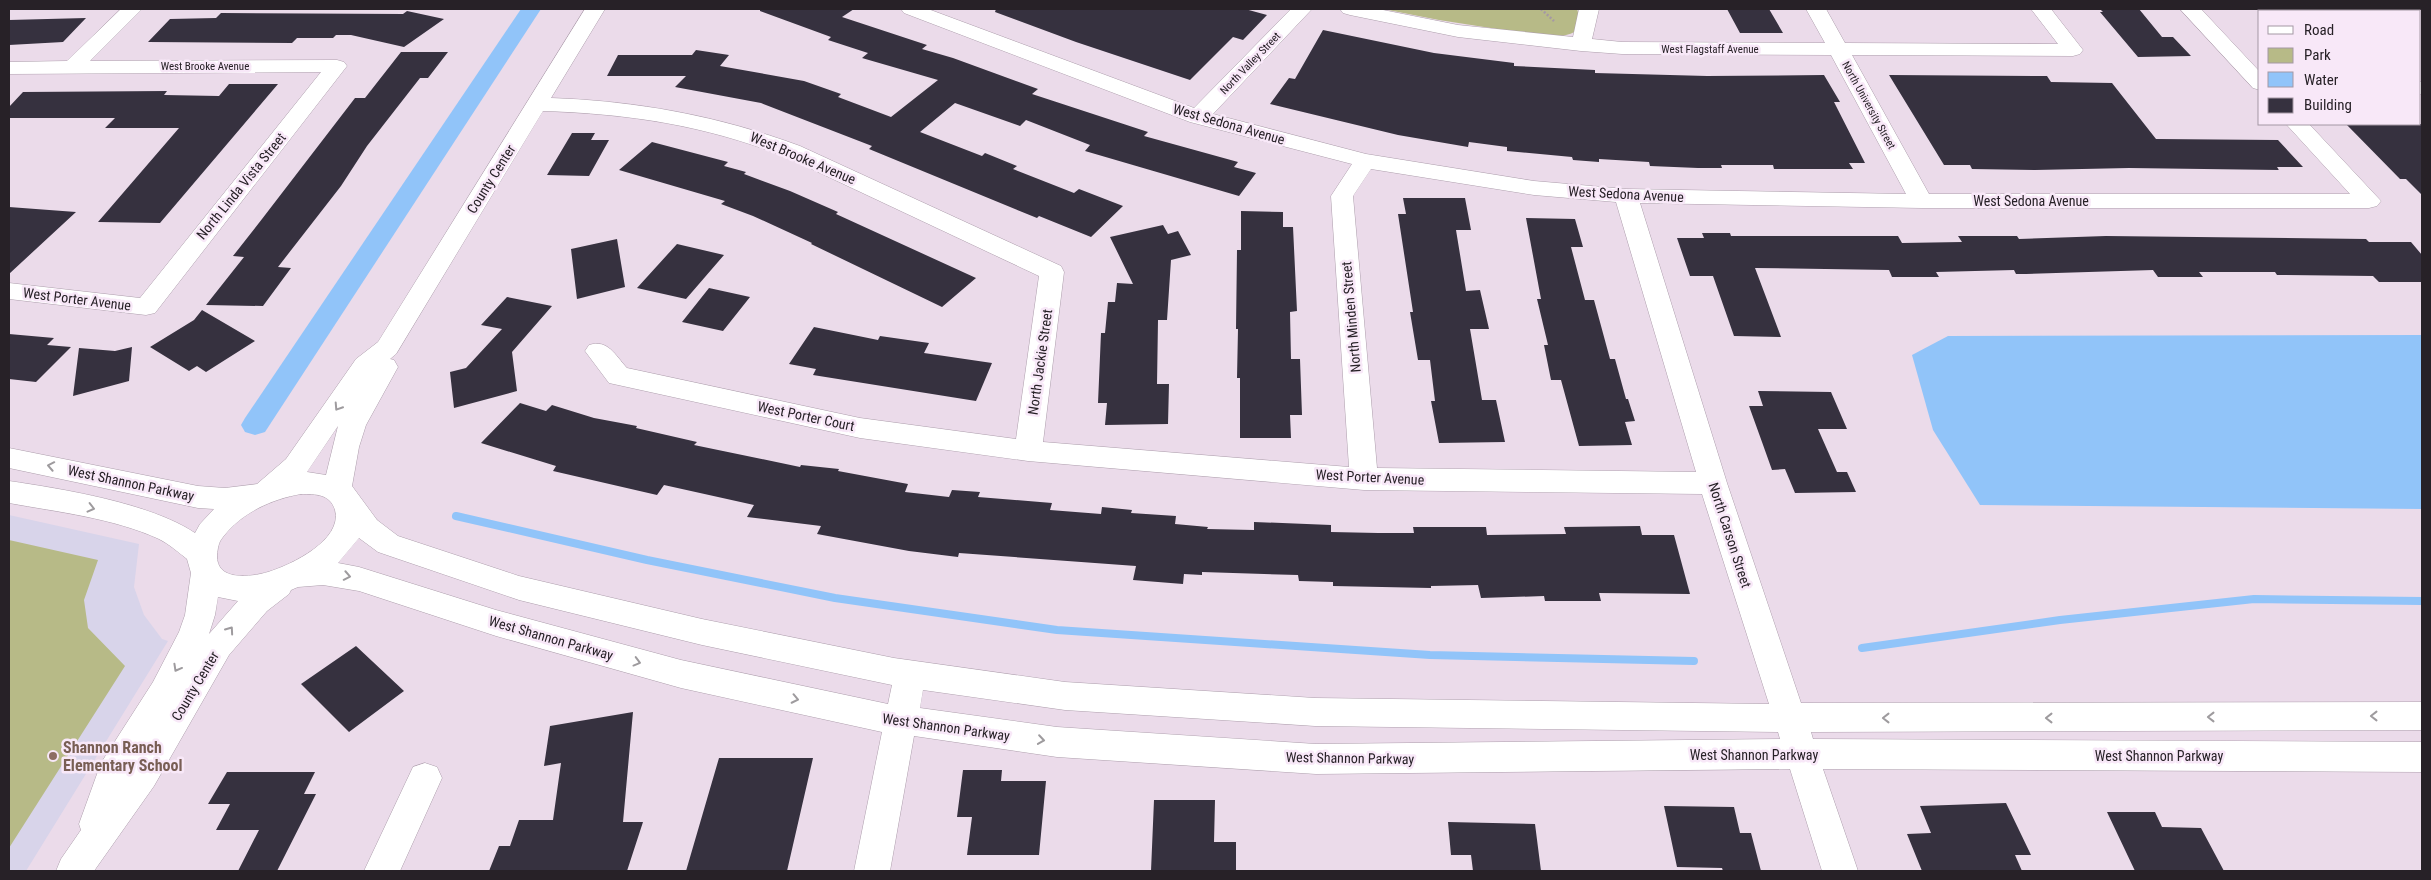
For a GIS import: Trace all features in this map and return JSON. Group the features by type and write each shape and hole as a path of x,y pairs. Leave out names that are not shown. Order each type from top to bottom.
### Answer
{"street":[{"path":"73,66 132,9"},
{"name":"County Center","path":"261,494 296,466 365,366 387,348 595,9"},
{"name":"West Sedona Avenue","path":"911,9 1198,117 1364,161 1534,188 1626,196 1922,201 2369,201 2298,125"},
{"name":"North Valley Street","path":"1198,117 1302,9"},
{"name":"West Flagstaff Avenue","path":"1350,9 1458,31 1622,48 2073,50 2040,9"},
{"path":"1581,45 1589,9"},
{"name":"North University Street","path":"1816,9 1922,201"},
{"path":"2190,9 2258,82"},
{"name":"West Brooke Avenue","path":"9,68 73,66 337,66"},
{"name":"North Linda Vista Street","path":"146,307 337,66"},
{"name":"West Brooke Avenue","path":"537,104 589,106 661,113 708,123 751,136 792,151 1052,272"},
{"name":"North Minden Street","path":"1364,161 1342,196 1364,479"},
{"name":"North Carson Street","path":"1626,196 1713,483 1840,871"},
{"name":"North Jackie Street","path":"1028,451 1052,272"},
{"name":"West Porter Avenue","path":"9,291 146,307"},
{"name":"County Center","path":"343,498 345,447 352,426 385,367 387,348"},
{"name":"West Porter Court","path":"598,351 618,376 860,428 1028,451"},
{"name":"West Porter Avenue","path":"1028,451 1364,479 1713,483"},
{"name":"West Shannon Parkway","path":"9,458 198,497 225,499 261,494"},
{"path":"204,563 206,542 217,525 234,509 261,494 292,484 309,483 343,498 367,528 388,544 519,588 702,632 910,674 1065,696 1315,712 1791,719 2422,716"},
{"path":"9,492 147,522 171,532 204,563 220,584 242,589 262,588 291,578 318,563 338,544 349,524 343,498"},
{"name":"County Center","path":"80,862 113,774 164,692 194,632 202,607 204,563"},
{"name":"West Shannon Parkway","path":"291,578 323,573 359,578 496,623 681,674 878,717 1057,742 1316,759 1802,754 2422,757"},
{"name":"County Center","path":"80,862 142,776 214,653 237,620 256,600 291,578"},
{"path":"872,871 910,674"},
{"path":"382,871 425,778"}],"shaded area":[{"name":"Shannon Ranch Elementary School","path":"9,515 139,544 134,587 144,615 162,639 168,641 26,871 9,871"}],"green space":[{"path":"1383,9 1577,9 1581,22 1578,30 1574,32 1563,36 1548,37"},
{"path":"9,540 98,560 84,600 88,628 125,666 9,848"}],"water":[{"path":"2422,335 2422,509 1980,505 1933,430 1912,355 1948,336"}],"building":[{"path":"760,9 854,9 842,17 927,45 922,49 953,58 1038,89 1032,94 1148,132 1144,136 1238,162 1234,167 1256,173 1239,196 1085,151 1090,145 1026,120 1020,126 955,103 920,132 982,156 985,153 1017,166 1013,169 1074,193 1079,189 1123,206 1091,237 1039,216 1037,218 869,149 872,146 761,103 675,87 686,76 607,76 618,55 692,55 696,50 729,55 720,66 804,81 841,94 838,97 891,117 938,80 862,58 868,53 828,40 831,37 760,11"},
{"path":"996,9 1245,9 1267,15 1243,40 1233,37 1190,80 1076,42 995,12"},
{"path":"1727,9 1769,9 1783,33 1740,33"},
{"path":"2100,9 2139,9 2162,37 2173,37 2191,56 2138,57 2100,12 2103,12"},
{"path":"407,11 444,19 404,47 351,35 336,35 333,38 297,38 292,43 148,42 170,19 216,18 221,13 403,14"},
{"path":"86,18 63,42 9,45 9,20"},
{"path":"1323,30 1434,53 1514,63 1514,66 1595,70 1595,73 1707,76 1824,75 1840,102 1834,102 1865,163 1849,163 1853,169 1774,169 1773,165 1721,165 1722,168 1698,168 1650,166 1649,162 1599,159 1599,162 1573,160 1572,157 1507,151 1507,147 1469,142 1468,147 1398,135 1270,104 1289,78 1295,79"},
{"path":"401,52 448,52 428,78 420,78 367,146 341,186 278,267 291,268 263,306 206,305 244,257 233,256 355,98 365,98"},
{"path":"1889,75 2047,76 2051,82 2112,83 2156,139 2278,140 2303,167 2277,167 2279,170 2129,168 2035,170 1972,169 1970,165 1944,165"},
{"path":"229,84 278,84 160,223 98,222 179,128 105,128 115,118 9,118 9,107 23,92 167,91 164,95 219,96"},
{"path":"2422,124 2422,195 2406,179 2400,179 2347,125"},
{"path":"572,133 595,133 591,140 609,140 589,176 547,175"},
{"path":"652,142 728,162 724,166 746,172 744,174 838,212 836,214 976,278 942,307 812,243 753,216 721,204 725,201 619,170"},
{"path":"1403,198 1465,198 1471,230 1456,230 1466,291 1480,290 1489,329 1470,329 1482,400 1496,400 1505,442 1439,443 1431,401 1435,401 1430,360 1418,360 1410,312 1413,312 1398,214 1406,214"},
{"path":"9,207 76,212 9,274"},
{"path":"1241,211 1283,212 1283,227 1293,227 1297,311 1290,312 1291,359 1300,359 1302,415 1290,415 1291,438 1240,438 1240,378 1237,378 1238,329 1236,329 1237,250 1241,250"},
{"path":"1526,218 1575,219 1583,247 1571,247 1585,300 1594,300 1610,359 1615,359 1626,399 1628,399 1635,421 1625,422 1632,445 1579,446 1561,380 1551,380 1544,345 1548,345 1537,299 1541,299"},
{"path":"1163,225 1168,234 1178,231 1191,255 1171,260 1167,320 1158,320 1157,384 1169,384 1168,424 1105,425 1107,403 1098,403 1101,333 1105,333 1108,302 1115,302 1117,283 1133,284 1110,237"},
{"path":"1702,233 1730,233 1731,236 1898,236 1902,243 1962,242 1958,236 2017,236 2019,239 2106,236 2366,239 2369,242 2411,242 2422,255 2422,282 2379,282 2373,276 2277,275 2275,272 2199,272 2203,277 2158,277 2153,270 2016,274 2014,270 1936,272 1939,277 1892,277 1889,270 1755,268 1781,337 1734,336 1713,276 1690,276 1677,238 1704,238"},
{"path":"617,239 625,287 577,299 571,249"},
{"path":"677,244 724,255 686,299 637,288"},
{"path":"709,288 750,297 723,331 682,322"},
{"path":"507,297 552,306 512,352 517,391 454,408 450,372 466,368 502,329 481,325"},
{"path":"202,310 255,341 206,372 197,366 189,371 150,347 194,320"},
{"path":"814,327 878,340 880,336 929,343 924,353 992,363 976,401 813,375 816,369 789,364"},
{"path":"9,334 54,338 47,345 71,347 36,382 9,379"},
{"path":"132,347 129,381 73,396 79,348 115,351"},
{"path":"1758,391 1831,392 1847,429 1818,429 1837,472 1847,472 1856,492 1795,493 1785,469 1772,470 1749,406 1763,406"},
{"path":"520,403 546,411 552,405 594,418 637,426 636,428 697,442 694,445 800,467 801,465 839,469 838,471 908,484 905,492 949,497 952,490 980,492 978,497 1052,503 1050,510 1101,514 1102,507 1132,510 1131,513 1176,516 1175,524 1208,527 1207,529 1254,530 1254,522 1331,525 1331,532 1414,533 1413,527 1486,527 1487,535 1566,534 1564,527 1640,526 1642,535 1674,535 1690,594 1599,593 1601,601 1545,601 1544,596 1481,598 1478,585 1431,586 1431,588 1333,586 1333,582 1299,581 1298,575 1202,572 1202,575 1184,574 1183,584 1133,580 1136,566 959,553 958,557 909,551 817,534 821,526 747,517 754,505 664,485 657,495 553,471 556,466 481,443"},
{"path":"356,646 404,691 349,732 301,684"},
{"path":"633,712 623,822 643,822 627,871 489,871 499,846 510,846 519,820 553,820 561,763 544,766 550,726"},
{"path":"719,758 813,758 787,871 686,871"},
{"path":"963,770 1002,770 1001,781 1046,781 1039,855 967,855 972,817 957,817"},
{"path":"227,772 315,772 304,794 316,794 277,871 238,871 259,830 216,830 230,804 208,804"},
{"path":"1154,800 1215,800 1214,842 1236,842 1236,871 1151,871"},
{"path":"2006,803 2031,855 2015,855 2022,871 1922,871 1907,834 1931,833 1920,806"},
{"path":"1664,806 1734,807 1740,833 1751,833 1761,871 1723,871 1722,868 1677,867"},
{"path":"2107,812 2155,812 2162,827 2201,828 2224,871 2135,871"},
{"path":"1448,822 1535,824 1541,871 1473,871 1471,855 1451,855"}],"waterway":[{"path":"255,425 531,9"},
{"path":"456,516 647,560 835,598 1057,630 1430,655 1694,661"},
{"path":"1862,648 2060,620 2254,599 2422,601"}],"place":[{"name":"Shannon Ranch Elementary School","path":"53,756"}]}
